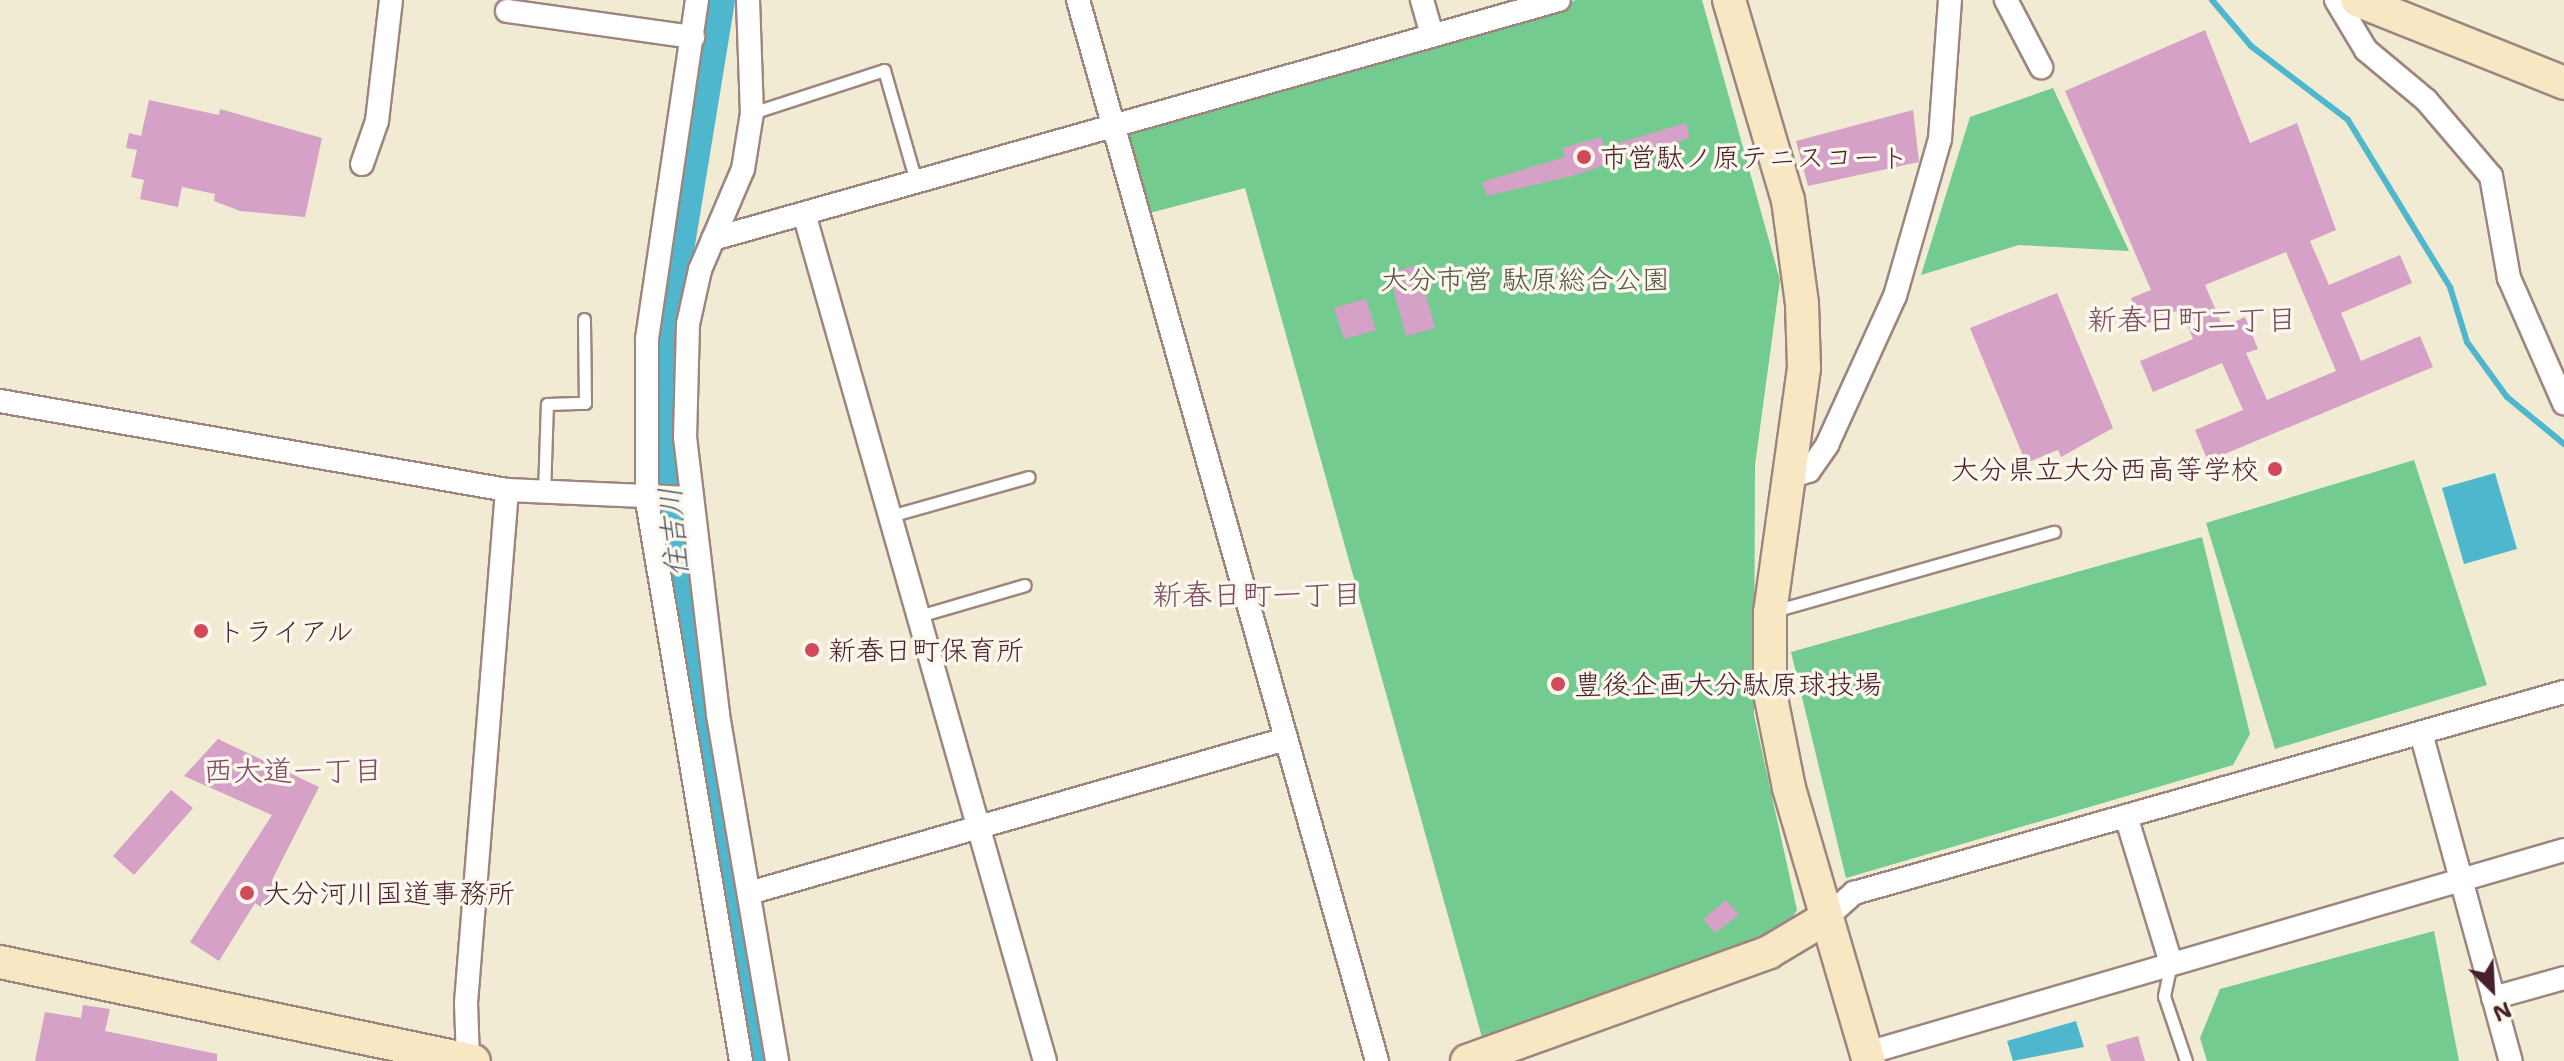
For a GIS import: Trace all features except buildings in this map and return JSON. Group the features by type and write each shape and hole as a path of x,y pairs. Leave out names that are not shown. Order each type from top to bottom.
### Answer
{"street":[{"path":"362,164 377,121 391,0"},
{"path":"697,0 647,339 652,500 741,1061"},
{"path":"748,0 752,113 743,169 713,239 688,324 687,498 777,1061"},
{"path":"1078,0 1377,1061"},
{"path":"1422,0 1432,36"},
{"path":"713,239 805,217 1559,0"},
{"path":"1729,0 1788,200 1802,304 1804,368 1770,612 1775,727 1826,918 1868,1057 2171,963 2564,850"},
{"path":"1787,478 1809,471 1827,445 1895,296 1940,139 1950,0"},
{"path":"2006,0 2041,67"},
{"path":"2336,0 2366,50 2426,100 2491,176 2509,278 2564,403"},
{"path":"2366,2 2564,83"},
{"path":"507,11 693,37"},
{"path":"805,217 1045,1061"},
{"path":"0,401 507,490 652,500 687,498"},
{"path":"468,1060 466,1003 507,490"},
{"path":"1467,1061 1769,952 1826,918 1854,893 2564,692"},
{"path":"2421,733 2511,1061"},
{"path":"749,893 1286,739"},
{"path":"2126,816 2171,963"},
{"path":"0,962 474,1061"},
{"path":"2493,998 2564,978"}],"lane":[{"path":"752,113 884,70 917,185"},
{"path":"544,493 547,404 585,403 584,319"},
{"path":"890,516 1029,477"},
{"path":"1770,612 2054,532"},
{"path":"919,616 1025,585"},
{"path":"2171,963 2164,996 2186,1061"}],"green space":[{"name":"大分市営 駄原総合公園","path":"1576,0 1702,0 1780,280 1755,465 1754,715 1797,910 1785,929 1483,1041 1245,188 1142,215 1119,129"},
{"path":"2053,88 2129,251 2019,245 1921,275 1970,117"},
{"path":"2414,460 2487,685 2275,749 2206,523"},
{"path":"2202,537 2250,734 2233,765 1846,878 1791,652"},
{"path":"2434,931 2459,1061 2207,1061 2200,1038 2220,989"}],"water":[{"path":"2495,473 2517,549 2464,564 2442,488"},
{"path":"2076,1021 2084,1047 2013,1061 2007,1041"}],"waterway":[{"name":"住吉川","path":"718,0 671,286 663,402 683,628 757,1061"},
{"path":"2212,0 2251,46 2348,120 2450,287 2467,342 2507,397 2564,444"}],"place":[{"name":"市営駄ノ原テニスコート","path":"1584,157"},
{"name":"大分県立大分西高等学校","path":"2275,469"},
{"name":"トライアル","path":"201,631"},
{"name":"新春日町保育所","path":"812,650"},
{"name":"豊後企画大分駄原球技場","path":"1558,684"},
{"name":"大分河川国道事務所","path":"247,893"}],"district":[{"name":"新春日町二丁目","path":"2192,320"},
{"name":"新春日町一丁目","path":"1257,595"},
{"name":"西大道一丁目","path":"293,771"}]}
